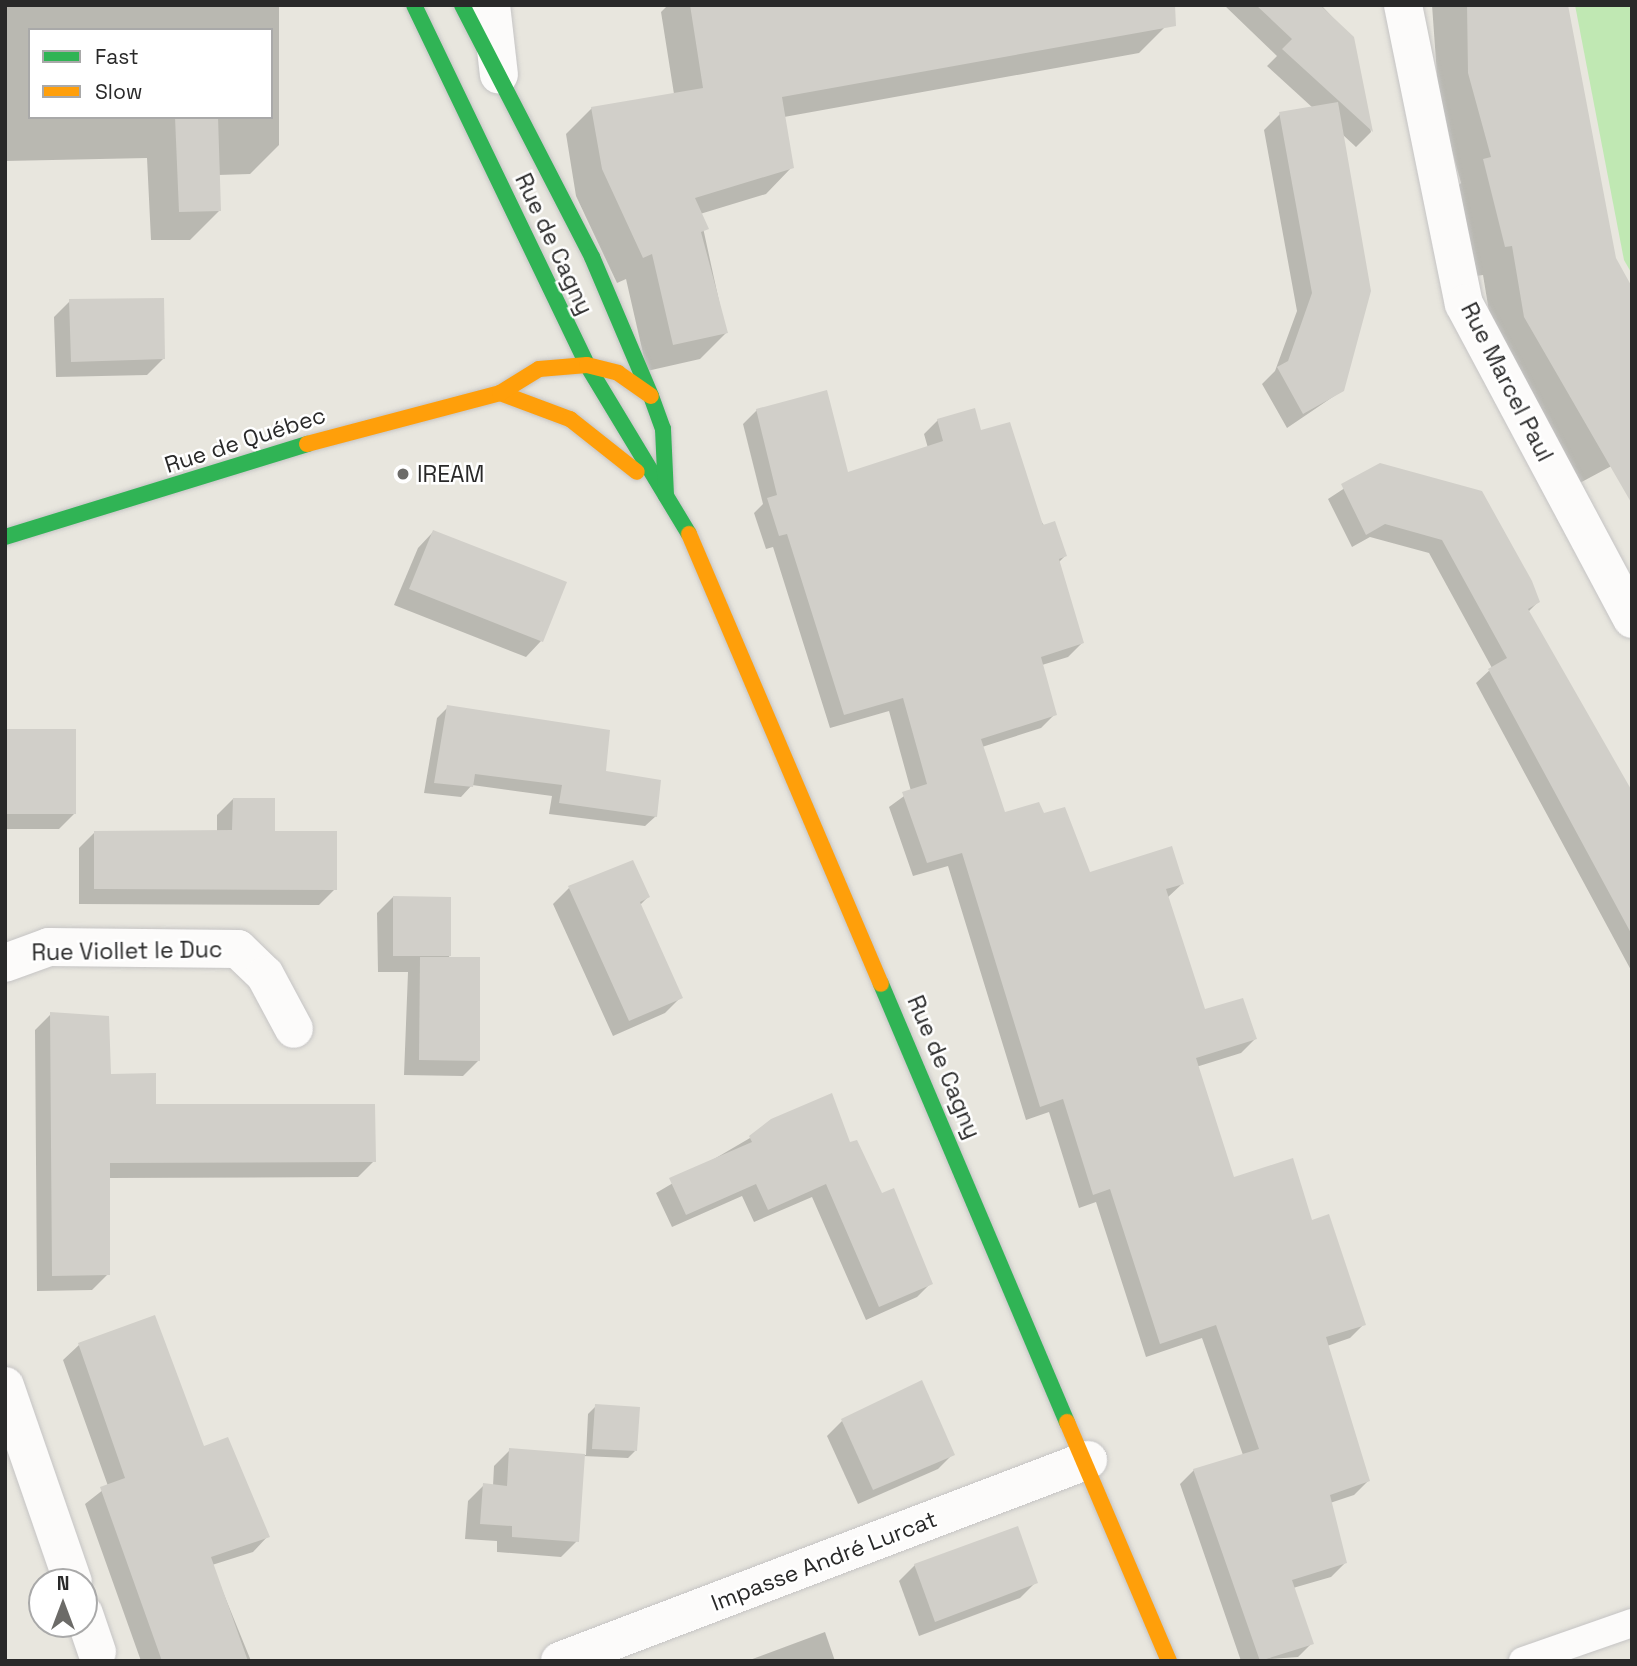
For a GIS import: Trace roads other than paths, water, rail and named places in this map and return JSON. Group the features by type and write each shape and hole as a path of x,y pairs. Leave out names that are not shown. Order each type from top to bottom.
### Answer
{"main road":[{"name":"Rue de Cagny","path":"414,5 587,365 688,532 1088,1460 1169,1661"},
{"name":"Rue de Cagny","path":"462,5 592,257 651,396 663,429 666,496"},
{"path":"584,281 592,257"},
{"path":"539,369 575,301"},
{"path":"539,369 587,365 618,373 651,396"},
{"name":"Rue de Québec","path":"5,537 114,508 260,456 500,393 539,369"},
{"path":"500,393 569,419 666,496"}],"street":[{"path":"491,5 499,77"},
{"name":"Rue Marcel Paul","path":"1403,5 1464,304 1622,576 1632,619"},
{"name":"Rue Viollet le Duc","path":"5,963 49,947 238,949 264,975 294,1029"},
{"path":"5,1386 68,1568"},
{"name":"Impasse André Lurcat","path":"560,1661 1088,1460"},
{"path":"88,1638 91,1658"}],"lane":[{"path":"1523,1661 1632,1623"}],"place":[{"name":"IREAM","path":"403,474"}]}
